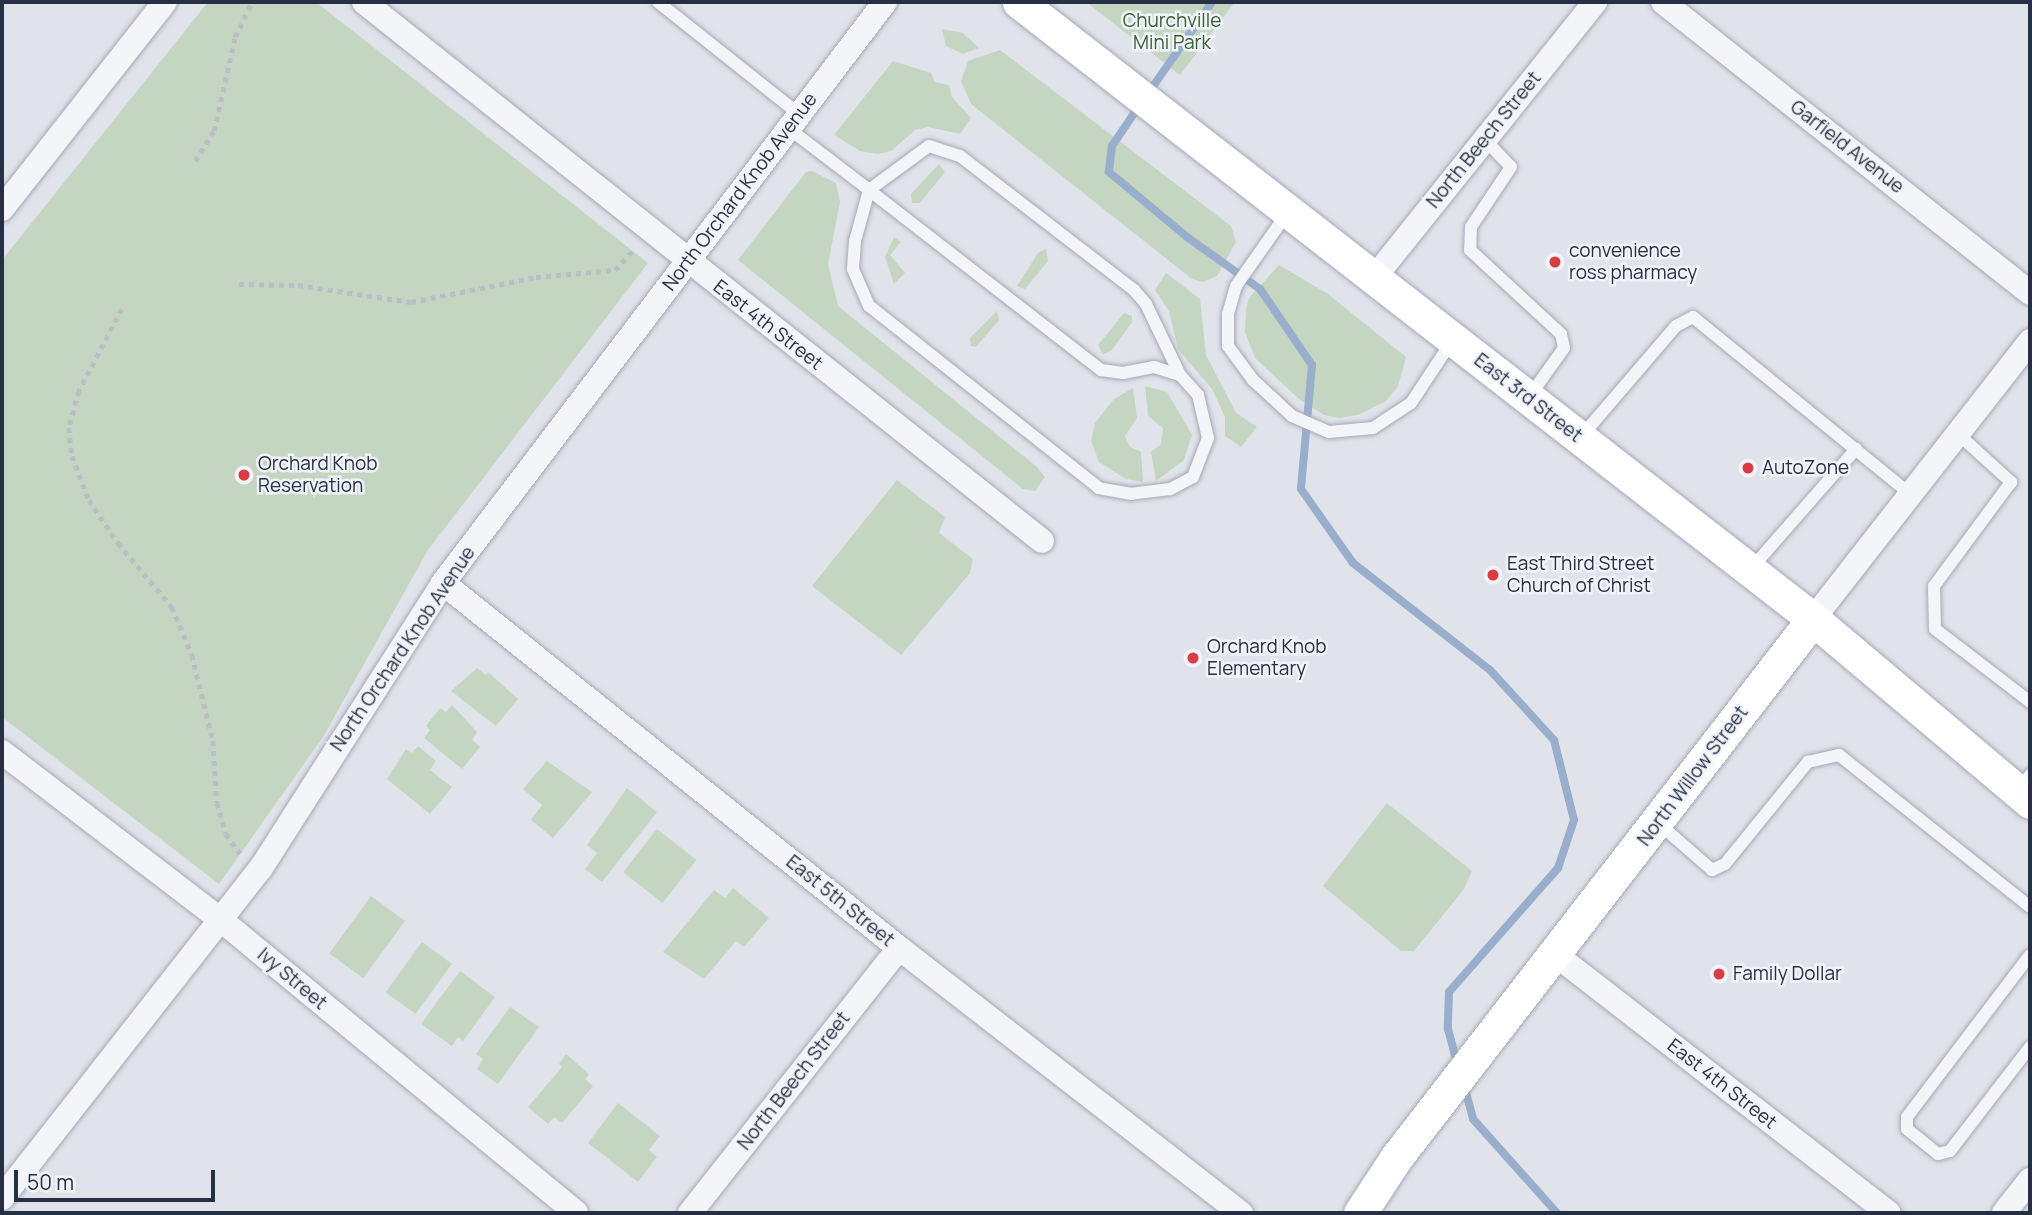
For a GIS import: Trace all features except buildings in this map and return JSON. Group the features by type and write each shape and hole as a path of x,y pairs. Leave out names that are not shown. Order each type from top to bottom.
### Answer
{"main road":[{"name":"East 3rd Street","path":"1019,2 1813,619 2026,790"},
{"name":"North Willow Street","path":"1360,1213 1396,1158 1556,955 1813,619"}],"street":[{"path":"2,209 165,2"},
{"name":"East 4th Street","path":"364,2 1042,541"},
{"name":"North Orchard Knob Avenue","path":"2,1198 261,868 443,583 885,2"},
{"name":"North Beech Street","path":"1374,278 1595,2"},
{"name":"Garfield Avenue","path":"1663,2 2030,293"},
{"name":"North Willow Street","path":"1813,619 2030,341"},
{"name":"East 5th Street","path":"443,583 899,948 1241,1213"},
{"name":"Ivy Street","path":"2,752 221,920 576,1213"},
{"name":"North Beech Street","path":"690,1213 899,948"},
{"name":"East 4th Street","path":"1556,955 1889,1213"},
{"path":"2004,1213 2030,1180"}],"lane":[{"path":"658,2 869,190 1101,370 1123,373 1154,367 1180,375"},
{"path":"1485,140 1511,167 1509,177 1471,227 1470,250 1561,334 1564,348 1528,398"},
{"path":"929,146 960,156 1134,290 1146,304 1180,375 1198,395 1208,438 1193,477 1170,489 1132,494 1099,488 869,306 853,270 855,241 869,190 929,146"},
{"path":"1289,212 1236,286 1228,314 1228,346 1253,380 1292,416 1329,432 1373,428 1411,403 1453,340"},
{"path":"1580,439 1676,326 1693,317 1910,494"},
{"path":"1958,434 2011,482 1934,586 1935,629 2030,702"},
{"path":"1749,570 1856,449"},
{"path":"1657,822 1712,870 1725,863 1808,762 1839,755 2030,907"},
{"path":"2028,1054 1950,1151 1938,1154 1907,1129 1907,1117 2030,955"}],"path":[{"path":"195,161 214,131 235,37 252,2"},
{"path":"239,284 298,285 411,302 536,276 615,270 632,251"},
{"path":"122,309 79,391 69,428 72,456 89,500 172,607 192,655 213,741 217,803 226,834 232,848 261,868"}],"green space":[{"name":"Orchard Knob Reservation","path":"208,2 316,2 648,263 428,550 323,737 219,884 2,717 2,260"},
{"name":"Churchville Mini Park","path":"1086,2 1235,2 1180,75"},
{"path":"942,29 963,33 979,48 963,54 946,46"},
{"path":"1000,50 1231,226 1236,242 1217,276 1203,282 1192,279 971,104 961,81 968,61"},
{"path":"893,61 931,73 935,82 949,85 952,97 971,118 960,134 928,127 915,130 891,151 878,154 860,151 834,135"},
{"path":"939,164 945,172 920,203 912,203 911,194"},
{"path":"812,171 836,183 840,202 828,264 838,306 1037,467 1045,477 1035,491 1023,489 738,260 806,172"},
{"path":"894,237 901,242 890,255 905,273 894,284 885,257"},
{"path":"1046,249 1048,261 1025,289 1017,286 1038,253"},
{"path":"1279,265 1328,294 1406,357 1398,386 1386,401 1358,415 1339,418 1324,415 1299,399 1255,358 1245,332 1246,309 1249,298"},
{"path":"1166,273 1200,299 1206,355 1236,413 1257,427 1241,447 1225,436 1225,417 1212,389 1178,349 1169,311 1155,290"},
{"path":"997,311 999,320 976,347 971,346 970,338"},
{"path":"1124,313 1132,316 1132,322 1111,351 1103,354 1098,345"},
{"path":"1145,386 1167,392 1192,435 1184,460 1156,481 1151,452 1161,444 1163,428 1148,416"},
{"path":"1133,388 1137,418 1125,436 1130,447 1141,452 1143,482 1126,479 1099,462 1091,441 1095,423 1114,399"},
{"path":"897,480 945,517 939,533 973,559 970,573 901,655 812,586"},
{"path":"477,668 486,675 489,673 518,699 496,726 451,691"},
{"path":"452,705 477,732 472,740 480,747 462,769 424,738 430,730 426,726 440,708 446,712"},
{"path":"418,746 436,761 430,770 452,787 430,814 387,779 406,749 412,753"},
{"path":"547,761 592,792 553,838 531,820 542,805 523,789"},
{"path":"627,788 657,812 602,882 585,869 597,853 587,845"},
{"path":"1387,803 1472,871 1464,889 1414,951 1401,951 1323,886"},
{"path":"657,829 696,860 663,903 623,872"},
{"path":"733,888 769,918 744,947 736,941 704,979 663,952 714,890 725,898"},
{"path":"371,896 405,921 363,978 329,953"},
{"path":"422,942 452,964 415,1014 386,992"},
{"path":"460,971 495,997 463,1041 458,1037 452,1046 421,1024"},
{"path":"510,1007 539,1027 498,1084 477,1069 483,1059 476,1054"},
{"path":"566,1054 589,1074 585,1079 593,1086 562,1123 554,1117 548,1124 528,1107 562,1067 559,1064"},
{"path":"618,1103 660,1136 649,1150 657,1157 638,1182 588,1143"}],"waterway":[{"path":"1149,92 1212,2"},
{"path":"1139,106 1112,146 1109,172 1187,237 1260,289 1312,365 1301,489 1353,563 1490,670 1554,740 1574,820 1558,868 1449,992 1448,1029 1457,1062"},
{"path":"1464,1085 1473,1119 1557,1213"}],"place":[{"name":"convenience ross pharmacy","path":"1555,262"},
{"name":"AutoZone","path":"1748,468"},
{"name":"Orchard Knob Reservation","path":"244,475"},
{"name":"East Third Street Church of Christ","path":"1493,575"},
{"name":"Orchard Knob Elementary","path":"1193,658"},
{"name":"Family Dollar","path":"1719,974"}]}
